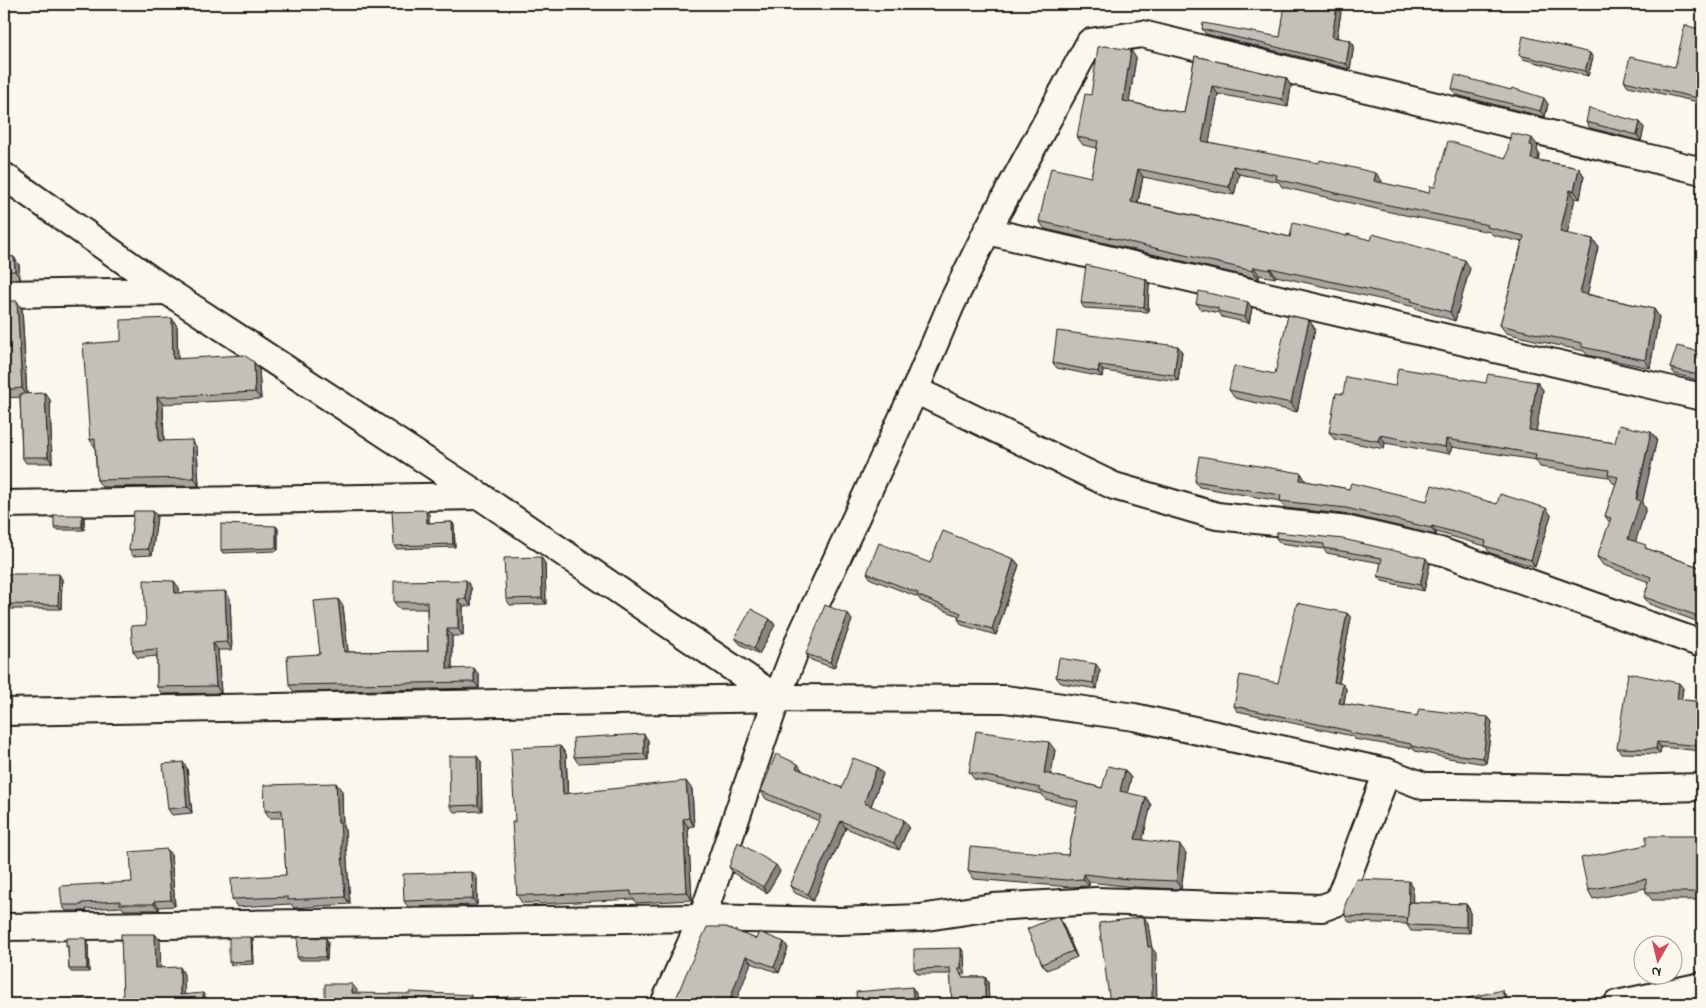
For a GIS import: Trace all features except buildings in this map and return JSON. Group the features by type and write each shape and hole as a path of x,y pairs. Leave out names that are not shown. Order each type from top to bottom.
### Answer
{"street":[{"path":"664,1004 702,918 777,698 800,638 915,390 951,305 987,232 1090,42 1142,34 1702,171"},
{"path":"4,176 167,291 480,496 777,698"},
{"path":"987,232 1702,397"},
{"path":"4,294 167,291"},
{"path":"915,390 1114,486 1217,516 1349,530 1440,551 1702,644"},
{"path":"4,504 480,496"},
{"path":"4,712 777,698 1005,699 1134,718 1386,772 1424,786 1620,790 1702,787"},
{"path":"4,927 702,918 839,921 920,918 993,906 1096,901 1322,908 1338,902 1386,772"},
{"path":"1617,1004 1702,986"}]}
